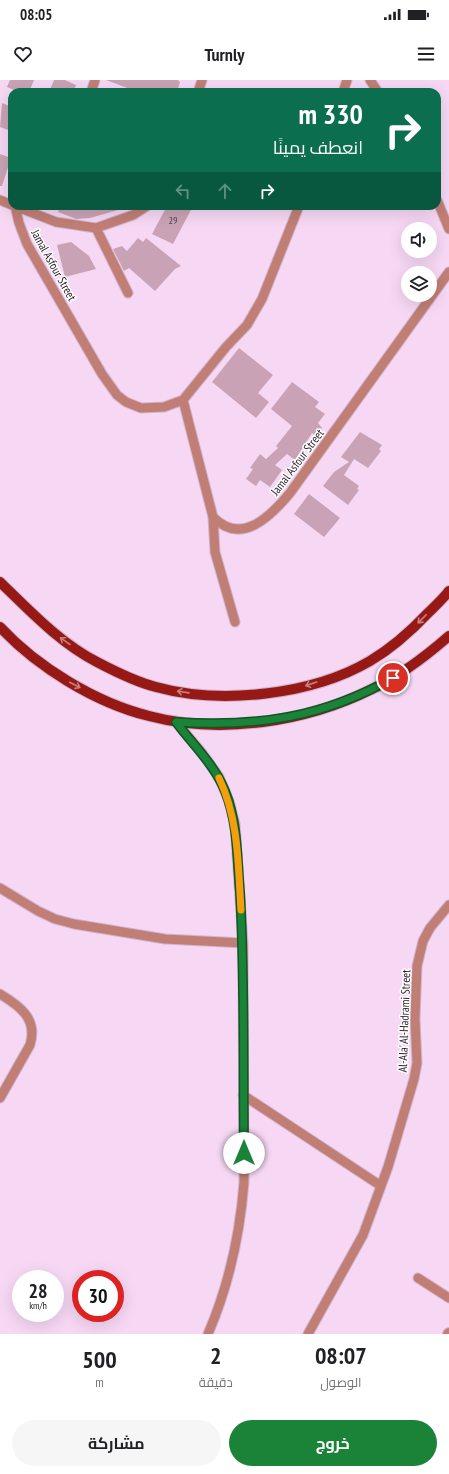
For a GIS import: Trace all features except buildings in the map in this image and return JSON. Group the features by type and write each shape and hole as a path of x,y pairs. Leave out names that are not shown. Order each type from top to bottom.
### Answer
{"main road":[{"path":"0,582 35,617 61,639 96,662 155,687 181,692 211,695 239,695 278,691 304,686 346,672 370,661 391,646 416,626 449,591"},
{"path":"0,627 9,637 47,668 65,680 128,709 148,716 176,722 214,724 284,719 323,708 365,692 393,678 413,665 449,636"}],"street":[{"name":"Jamal Asfour Street","path":"15,210 18,223 27,244 102,374 117,394 131,404 148,409 164,407 183,400"},
{"path":"24,210 56,222 96,228 133,215 141,210"},
{"path":"235,622 215,552 213,517 183,400 226,347 247,325 256,312 297,210"},
{"path":"441,210 449,229"},
{"path":"96,228 128,293"},
{"name":"Jamal Asfour Street","path":"213,517 227,528 238,530 254,526 281,504 449,272"},
{"path":"176,722 211,765 229,801 236,836 243,943 244,1182 238,1235 226,1287 208,1334"},
{"path":"0,888 38,911 55,919 74,924 165,939 243,943"},
{"name":"Al-Ala' Al-Hadrami Street","path":"308,1334 363,1235 388,1167 413,1084 417,1063 415,996 417,966 423,941 430,928 449,905"},
{"path":"0,994 13,1002 27,1015 33,1027 33,1036 30,1045 0,1098"},
{"path":"243,1095 381,1186"},
{"path":"418,1278 449,1298"}],"slow traffic":[{"path":"219,778 229,801 235,824 241,910"}],"route":[{"path":"244,1153 243,943 235,824 229,801 219,777 202,753 176,722 214,724 284,719 344,701 372,690 393,678"}]}
